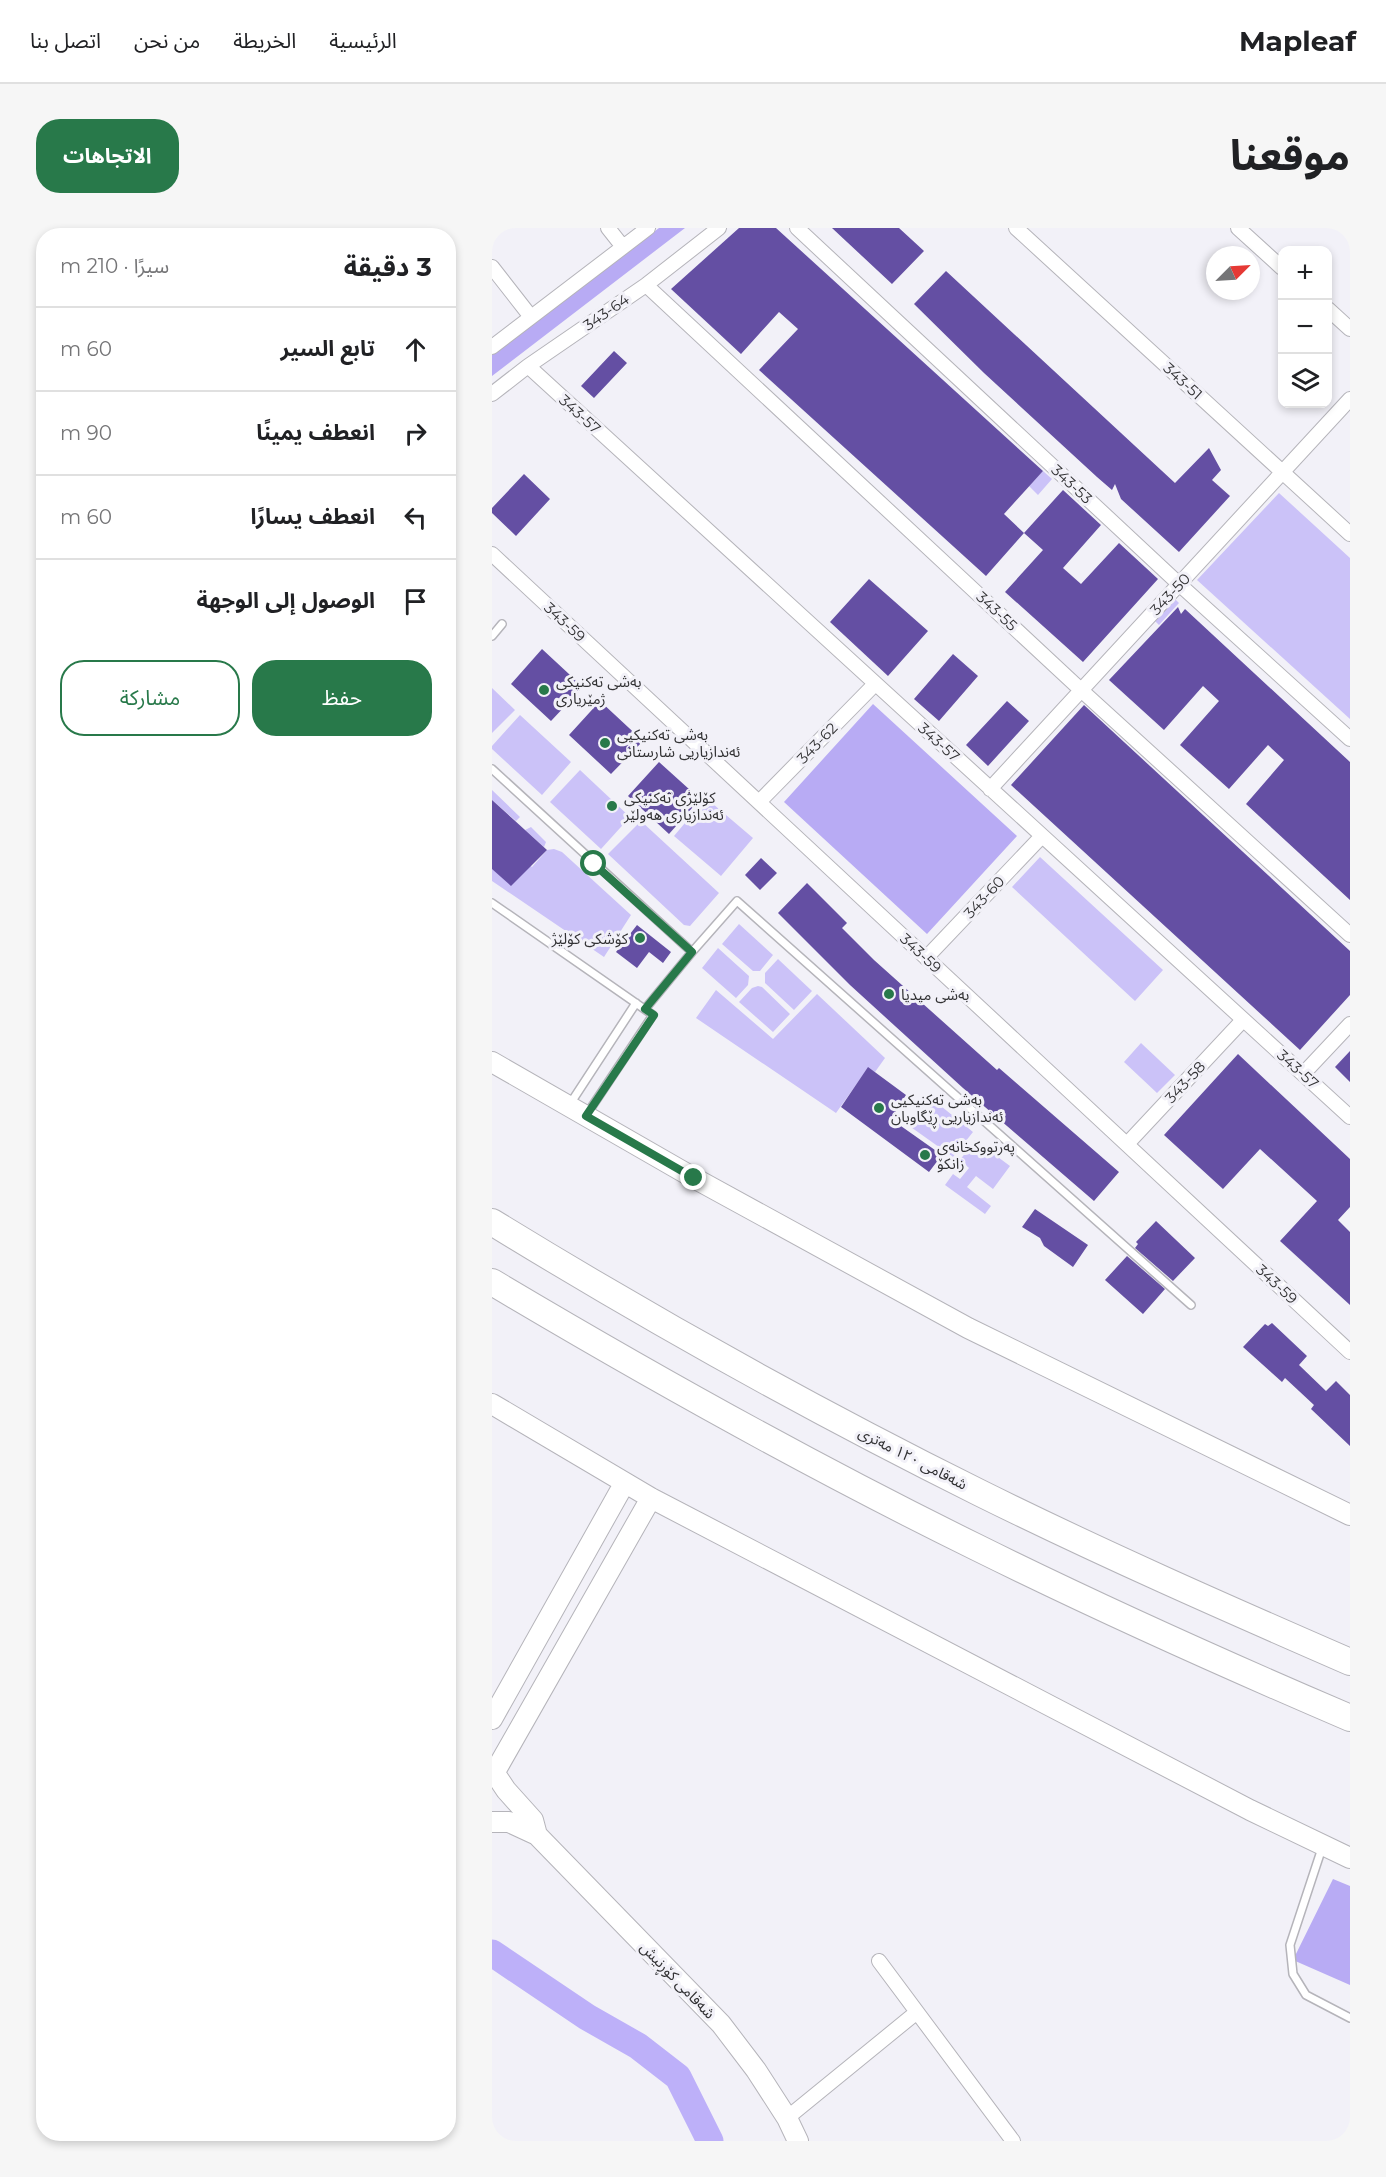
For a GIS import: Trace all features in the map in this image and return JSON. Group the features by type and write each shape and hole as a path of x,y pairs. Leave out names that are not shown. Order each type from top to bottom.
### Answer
{"highway":[{"name":"شەقامی ١٢٠ مەتری","path":"492,1222 697,1343 851,1427 1087,1545 1350,1662"},
{"path":"492,1282 602,1348 732,1420 976,1548 1200,1653 1350,1718"}],"street":[{"path":"608,228 623,247"},
{"path":"492,347 648,228"},
{"name":"343-64","path":"492,394 528,366 646,285 719,228"},
{"name":"343-53","path":"796,228 1179,584 1350,738"},
{"name":"343-51","path":"1016,228 1350,534"},
{"path":"1238,228 1278,264"},
{"path":"492,267 531,317"},
{"name":"343-55","path":"646,285 1081,690 1350,935"},
{"path":"1332,313 1350,329"},
{"name":"343-57","path":"528,366 1350,1117"},
{"name":"343-50","path":"990,789 1350,399"},
{"name":"343-59","path":"492,554 1350,1352"},
{"name":"343-62","path":"759,802 875,684"},
{"name":"343-60","path":"926,957 1042,836"},
{"name":"343-58","path":"1127,1144 1243,1020"},
{"path":"1303,1074 1350,1024"},
{"path":"492,1062 703,1183 968,1329 1350,1515"},
{"path":"492,1404 624,1484 1250,1810 1350,1858"},
{"path":"492,1719 624,1484"},
{"path":"493,1775 651,1498"},
{"name":"شەقامی کۆڕنیش","path":"493,1775 533,1821 537,1835"},
{"name":"شەقامی کۆڕنیش","path":"492,1822 509,1822 537,1835 721,2024 756,2070 787,2118 798,2141"},
{"path":"879,1961 1013,2141"},
{"path":"787,2118 917,2012"}],"lane":[{"path":"492,636 502,624"},
{"path":"492,769 692,952"},
{"path":"645,1009 737,901 1191,1305"},
{"path":"492,903 654,1015 586,1116"},
{"path":"568,1106 636,1003"},
{"path":"1323,1845 1290,1945 1293,1974 1306,1995 1350,2018"}],"shaded area":[{"path":"659,228 685,228 492,376 492,355"},
{"path":"1043,471 1052,479 1038,495 1029,486"},
{"path":"1279,493 1350,558 1350,719 1197,580"},
{"path":"1174,598 1179,603 1159,625 1154,620"},
{"path":"492,688 515,710 492,733"},
{"path":"873,704 1017,836 927,934 784,802"},
{"path":"520,715 571,762 542,795 492,749 492,746"},
{"path":"580,770 630,817 601,849 550,802"},
{"path":"492,790 520,817 516,821 492,800"},
{"path":"706,798 753,838 721,876 674,836"},
{"path":"641,821 719,893 690,926 684,925 608,854"},
{"path":"531,827 546,842 544,847 525,830"},
{"path":"554,849 562,852 631,915 604,957 492,881 492,869 529,865 532,867 547,850"},
{"path":"1040,857 1163,970 1135,1001 1012,887"},
{"path":"739,924 773,955 760,971 753,971 722,944"},
{"path":"718,948 749,976 748,985 736,998 702,968"},
{"path":"778,959 812,991 794,1010 765,983 765,973"},
{"path":"762,987 790,1014 773,1032 739,1002 752,988"},
{"path":"716,990 773,1039 817,994 885,1058 875,1072 868,1068 836,1113 696,1018"},
{"path":"1141,1043 1175,1075 1157,1093 1124,1062"},
{"path":"931,1098 973,1132 953,1157 908,1125"},
{"path":"975,1140 1010,1166 993,1189 976,1176 967,1187 991,1206 985,1214 945,1185 953,1174 960,1179 969,1168 960,1160"},
{"path":"1333,1879 1350,1886 1350,1985 1293,1960"}],"building":[{"path":"739,228 776,228 1043,471 1004,514 1024,533 986,576 759,370 798,329 779,312 741,354 671,289"},
{"path":"832,228 899,228 924,251 892,284"},
{"path":"946,271 1175,483 1209,448 1221,470 1212,480 1230,496 1179,552 1121,499 1115,484 1112,490 1097,477 984,373 914,304"},
{"path":"614,351 627,363 594,398 581,386"},
{"path":"524,474 550,499 516,536 492,513 492,508"},
{"path":"1063,490 1101,525 1063,568 1081,584 1119,543 1158,579 1083,662 1005,592 1043,550 1024,533"},
{"path":"869,579 928,631 888,676 830,622"},
{"path":"1178,607 1181,614 1185,609 1350,762 1350,900 1246,804 1284,760 1268,745 1229,789 1180,745 1219,701 1203,686 1164,730 1109,680"},
{"path":"542,649 583,687 551,721 511,684"},
{"path":"953,654 978,676 939,721 914,699"},
{"path":"600,701 643,741 611,774 569,735"},
{"path":"1007,701 1029,721 988,766 966,745"},
{"path":"1084,705 1350,951 1350,995 1300,1050 1011,785"},
{"path":"659,762 700,799 669,834 628,796"},
{"path":"492,800 547,850 511,886 492,869"},
{"path":"761,858 777,873 760,890 745,875"},
{"path":"807,883 847,923 842,928 874,960 997,1070 999,1068 1119,1172 1094,1201 963,1088 850,985 778,913"},
{"name":"کۆشکی کۆلێژ","path":"637,925 671,952 663,963 649,952 637,968 616,952"},
{"path":"1350,1051 1350,1082 1335,1067"},
{"path":"1238,1054 1350,1159 1350,1207 1338,1220 1350,1232 1350,1305 1280,1241 1317,1201 1260,1149 1223,1189 1164,1135"},
{"path":"868,1067 906,1095 891,1119 942,1155 929,1172 841,1107"},
{"path":"1035,1209 1088,1245 1073,1267 1044,1246 1040,1238 1022,1227"},
{"path":"1156,1221 1195,1258 1173,1281 1135,1248 1138,1244 1136,1242"},
{"path":"1127,1256 1165,1289 1143,1314 1105,1280"},
{"path":"1272,1323 1307,1356 1299,1365 1326,1391 1336,1381 1350,1395 1350,1446 1311,1409 1314,1405 1285,1378 1282,1382 1243,1347 1265,1324 1268,1326"}],"waterway":[{"path":"492,1953 587,2017 638,2046 678,2077 710,2141"}],"place":[{"name":"بەشی تەکنیکی ژمێریاری","path":"544,690"},
{"name":"بەشی تەکنیکیی ئەندازیاریی شارستانی","path":"605,743"},
{"name":"کۆلێژی تەکنیکی ئەندازیاری هەولێر","path":"612,806"},
{"name":"کۆشکی کۆلێژ","path":"640,938"},
{"name":"بەشی میدیا","path":"889,994"},
{"name":"بەشی تەکنیکیی ئەندازیاریی ڕێگاوبان","path":"879,1108"},
{"name":"پەرتووکخانەی زانکۆ","path":"925,1155"}],"route":[{"path":"594,864 692,952 645,1009 654,1015 586,1116 694,1178"}]}
